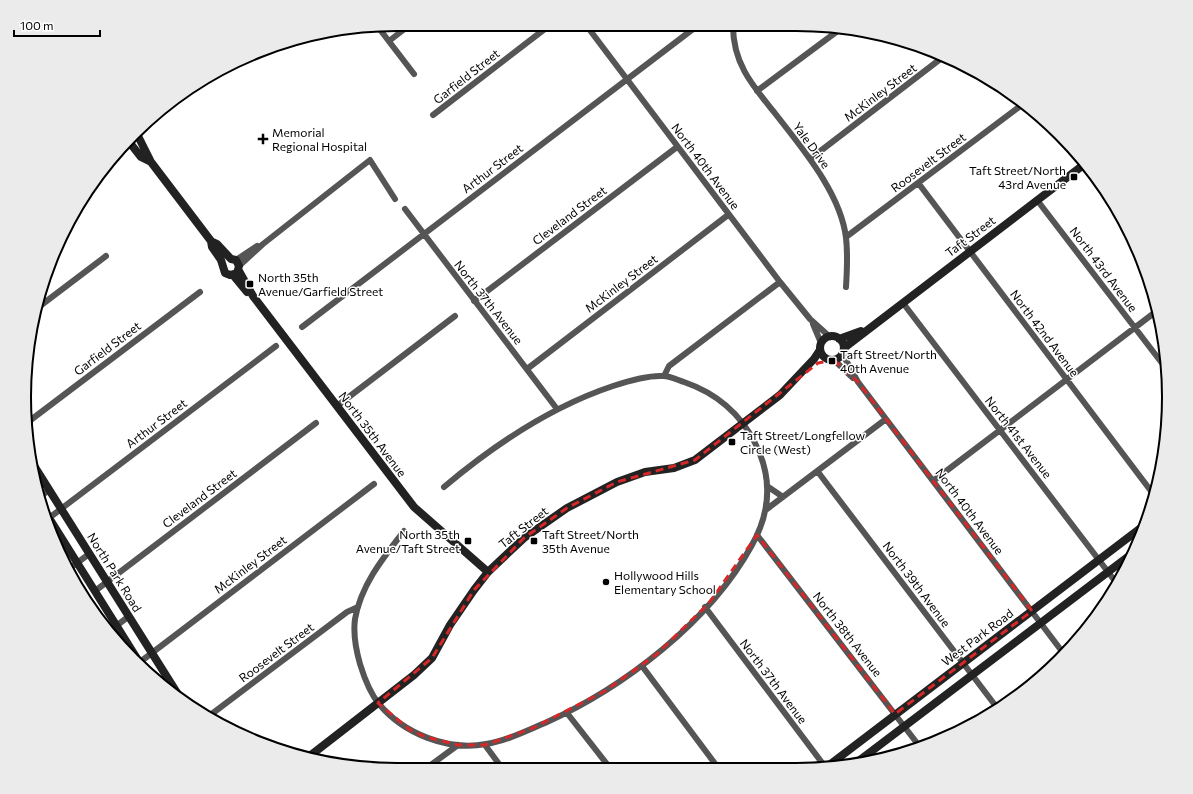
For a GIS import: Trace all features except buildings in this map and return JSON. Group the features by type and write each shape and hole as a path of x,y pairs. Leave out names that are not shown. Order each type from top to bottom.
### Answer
{"street":[{"path":"389,41 402,31"},
{"name":"Garfield Street","path":"433,115 542,31"},
{"name":"North 40th Avenue","path":"590,31 780,282 810,319 830,336"},
{"name":"Arthur Street","path":"302,327 691,31"},
{"name":"Yale Drive","path":"733,31 736,55 746,76 810,159 829,188 839,212 846,237 846,287"},
{"path":"382,32 414,74"},
{"path":"757,92 835,33"},
{"name":"McKinley Street","path":"810,159 939,60"},
{"name":"Roosevelt Street","path":"846,237 919,184 1019,107"},
{"name":"North 35th Avenue","path":"139,137 151,162 211,241 217,244 236,266 253,296 414,507 488,572"},
{"name":"North 35th Avenue","path":"132,145 141,157 151,162"},
{"name":"Cleveland Street","path":"474,301 677,147"},
{"path":"223,265 226,260 236,266 370,160 395,199"},
{"name":"Taft Street","path":"843,351 902,303 1080,167"},
{"name":"North 42nd Avenue","path":"919,184 1150,490"},
{"name":"North 43rd Avenue","path":"1037,200 1160,360"},
{"name":"North 37th Avenue","path":"404,209 557,409"},
{"name":"McKinley Street","path":"527,369 728,215"},
{"name":"North 35th Avenue","path":"211,241 212,247 223,265 225,273 236,266"},
{"path":"43,304 106,256"},
{"path":"664,376 669,366 780,282"},
{"name":"Garfield Street","path":"32,419 200,292"},
{"name":"North 41st Avenue","path":"902,303 1113,579"},
{"path":"933,482 1153,314"},
{"path":"337,406 455,316"},
{"name":"North 40th Avenue","path":"810,319 821,346"},
{"name":"Taft Street","path":"839,339 870,328"},
{"path":"830,336 839,339 843,351 831,359 823,355 821,346 830,336"},
{"name":"Arthur Street","path":"51,517 276,346"},
{"name":"Taft Street","path":"313,753 414,675 432,658 462,605 488,572 524,538 567,508 611,485 631,476 645,472 686,465 705,454 780,395 796,379 821,346"},
{"name":"North 40th Avenue","path":"843,351 858,382 1061,650"},
{"name":"North 40th Avenue","path":"831,359 858,382"},
{"name":"Taft Street","path":"796,379 818,363 831,359"},
{"path":"404,531 376,568 366,586 354,622 354,639 365,678 378,703 392,717 410,730 426,737 458,745 485,745 533,728 567,713 605,691 642,666 668,645 705,607 734,572 757,535 767,509 767,486 759,450 744,423 719,398 700,388 664,376 626,382 596,392 557,409 504,440 444,487"},
{"path":"767,509 818,472 886,419"},
{"name":"Cleveland Street","path":"95,590 316,423"},
{"name":"North 39th Avenue","path":"818,472 994,704"},
{"name":"North Park Road","path":"39,474 152,653 163,678"},
{"name":"McKinley Street","path":"144,662 152,653 374,484"},
{"path":"767,486 784,497"},
{"path":"44,494 49,490"},
{"name":"West Park Road","path":"834,761 1136,531"},
{"path":"57,532 95,590 114,627 121,636"},
{"name":"North 38th Avenue","path":"757,535 917,743"},
{"path":"73,566 89,554"},
{"path":"865,756 1123,560"},
{"name":"Roosevelt Street","path":"213,713 347,612 358,607"},
{"name":"North 37th Avenue","path":"705,607 820,762"},
{"path":"114,627 128,616"},
{"path":"642,666 715,763"},
{"path":"567,713 606,763"},
{"path":"433,763 458,745"},
{"path":"485,745 498,763"}],"highlighted area":[{"path":"834,360 858,382 1032,611 895,714 757,535 709,603 657,654 605,691 533,728 485,745 458,745 426,737 410,730 378,703 432,658 474,590 524,538 567,508 617,482 695,460 818,363"}],"place":[{"name":"Memorial Regional Hospital","path":"263,139"},
{"name":"Taft Street/North 43rd Avenue","path":"1074,177"},
{"name":"North 35th Avenue/Garfield Street","path":"250,284"},
{"name":"Taft Street/North 40th Avenue","path":"832,361"},
{"name":"Taft Street/Longfellow Circle (West)","path":"732,442"},
{"name":"North 35th Avenue/Taft Street","path":"468,541"},
{"name":"Taft Street/North 35th Avenue","path":"534,541"},
{"name":"Hollywood Hills Elementary School","path":"606,582"}]}
